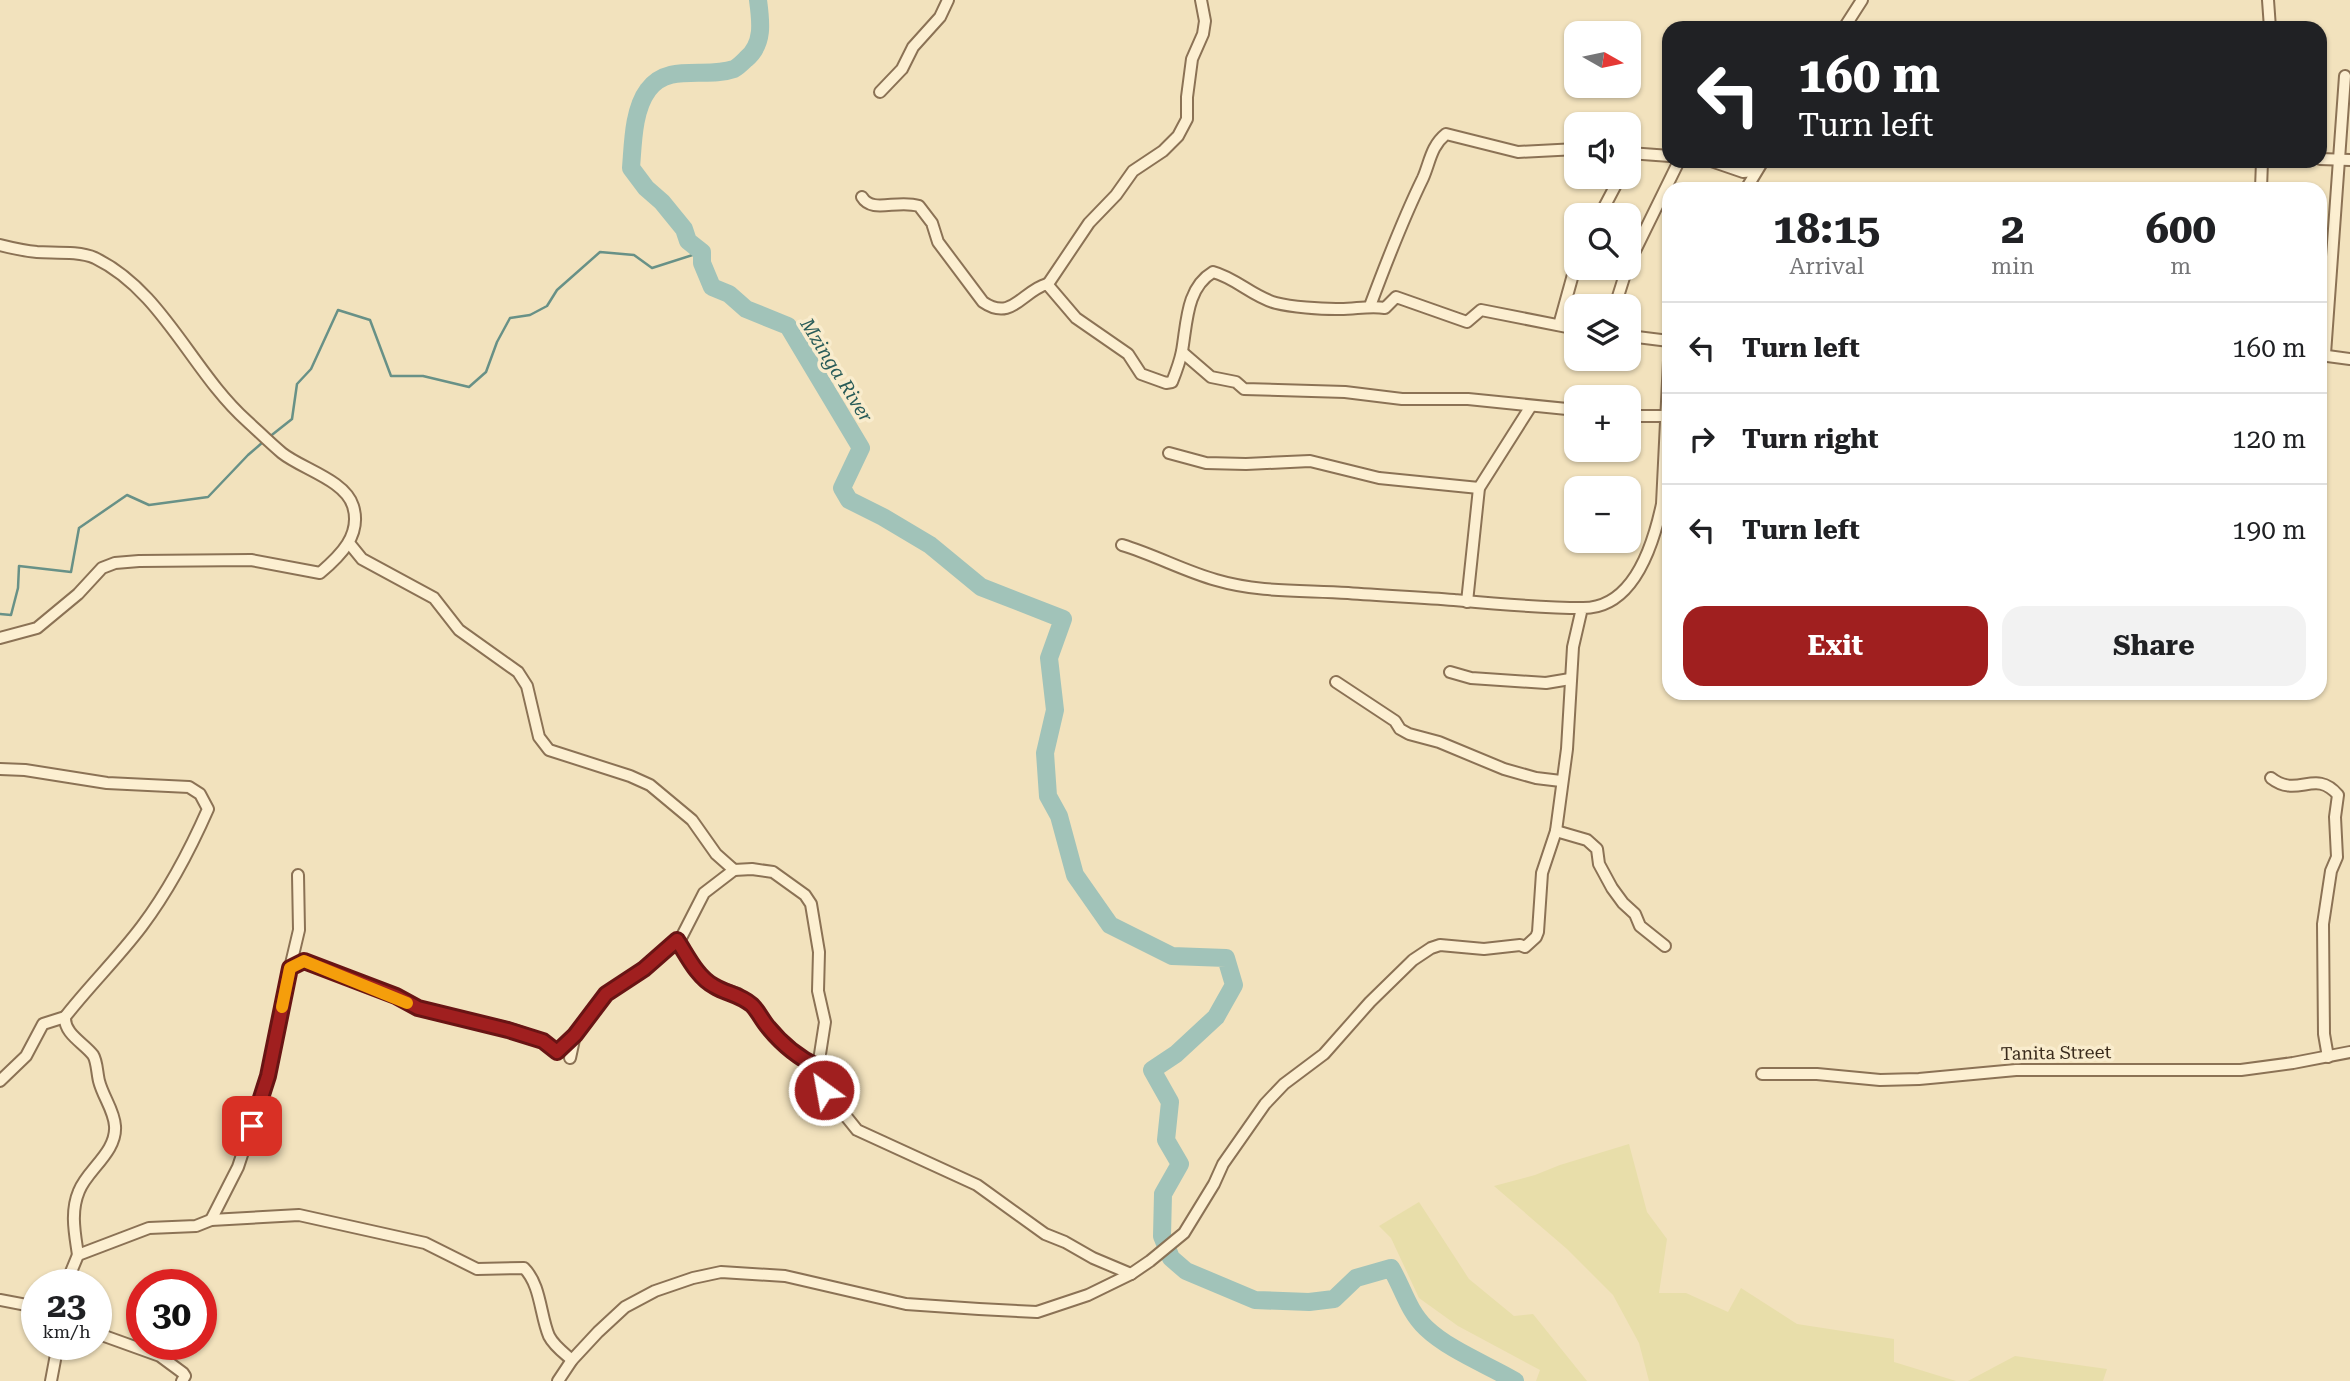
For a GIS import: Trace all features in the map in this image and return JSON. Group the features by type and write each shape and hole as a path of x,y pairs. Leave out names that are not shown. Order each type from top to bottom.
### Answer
{"street":[{"path":"880,92 902,69 913,47 940,16 948,0"},
{"path":"1048,285 1089,223 1116,195 1133,171 1163,151 1178,136 1187,119 1192,59 1203,34 1205,21 1201,0"},
{"path":"1848,21 1862,0"},
{"path":"2268,0 2270,21"},
{"path":"2327,320 2345,160 2345,76"},
{"path":"1370,306 1377,282 1424,175 1430,155 1446,134 1518,152 1564,150"},
{"path":"1641,155 1662,156"},
{"path":"2327,159 2345,160"},
{"path":"1731,168 1756,172"},
{"path":"1750,182 1759,168"},
{"path":"1641,239 1662,196"},
{"path":"862,197 867,205 873,207 900,202 919,206 932,223 938,242 983,302 991,308 1004,310 1045,283 1076,318 1128,354 1145,376 1166,383 1172,382 1182,352 1186,320 1194,293 1203,279 1213,271 1253,294 1276,303 1337,310 1370,306 1385,308 1396,298 1467,322 1481,310 1564,326"},
{"path":"0,245 93,257 123,276 153,306 234,410 305,469 330,480 352,503 354,523 343,554 320,573 251,561 115,563 102,568 78,594 37,628 0,638"},
{"path":"1559,325 1571,280"},
{"path":"1641,338 1662,339"},
{"path":"1182,352 1211,377 1236,382 1244,389 1345,392 1402,399 1468,399 1564,409"},
{"path":"2327,356 2350,359"},
{"path":"1467,602 1479,488 1531,406"},
{"path":"1641,416 1662,416"},
{"path":"1169,453 1206,463 1310,461 1379,478 1479,488"},
{"path":"1122,545 1163,559 1178,568 1217,580 1281,591 1533,608 1599,607 1623,592 1639,570 1658,524 1662,504"},
{"path":"349,543 362,559 434,598 459,630 518,672 527,686 539,737 550,750 650,785 692,820 716,854 734,870"},
{"path":"558,1381 572,1360 625,1307 654,1291 721,1272 785,1276 906,1304 1037,1312 1088,1295 1131,1274 1150,1261 1177,1240 1207,1196 1223,1164 1265,1104 1284,1084 1324,1054 1370,1002 1413,960 1440,945 1484,949 1520,945 1525,947 1536,937 1542,873 1556,831 1567,749 1573,647 1581,607"},
{"path":"1450,672 1471,678 1546,682 1570,679"},
{"path":"1336,682 1395,721 1400,729 1409,734 1439,742 1504,769 1535,778 1562,781"},
{"path":"0,769 18,769 107,783 189,787 201,794 208,809 163,896 129,942 65,1017 43,1024 26,1056 0,1081"},
{"path":"2271,778 2289,788 2312,782 2329,787 2339,795 2335,817 2337,857 2331,871 2323,924 2324,1034 2328,1057"},
{"path":"1556,831 1587,840 1597,849 1599,864 1612,888 1635,914 1640,926 1665,946"},
{"path":"290,968 298,962 310,962 370,988 396,996 418,1008 543,1041 557,1052 575,1035 606,994 644,969 682,936 704,893 734,870 773,872 805,895 811,904 819,952 818,991 825,1021 818,1067 824,1090 857,1130 977,1185 1045,1234 1131,1274"},
{"path":"211,1220 238,1167 268,1076 299,930 299,874"},
{"path":"677,940 701,975 714,986 738,994 753,1006 768,1027 803,1060 818,1067"},
{"path":"65,1017 69,1031 94,1056 99,1083 115,1123 111,1145 80,1188 76,1200 73,1222 78,1255 72,1269"},
{"path":"570,1058 575,1035"},
{"name":"Tanita Street","path":"1762,1074 1817,1074 1880,1080 2016,1070 2241,1070 2350,1052"},
{"path":"78,1255 149,1228 196,1226 211,1220 299,1215 425,1243 477,1269 524,1268 533,1281 550,1337 572,1360"},
{"path":"0,1300 21,1304"},
{"path":"112,1339 160,1356 183,1373 185,1376 182,1381"},
{"path":"51,1381 55,1360"}],"shaded area":[{"path":"1629,1144 1647,1212 1667,1239 1659,1293 1686,1293 1728,1312 1741,1288 1797,1324 1894,1339 1894,1362 1956,1381 1649,1381 1639,1343 1613,1295 1567,1249 1494,1186"},
{"path":"1419,1202 1469,1279 1514,1316 1533,1314 1587,1381 1536,1381 1540,1370 1458,1326 1419,1298 1391,1238 1379,1226"},
{"path":"2015,1356 2107,1369 2103,1381 1968,1381"}],"waterway":[{"name":"Mzinga River","path":"758,0 760,24 756,47 739,66 723,72 666,76 656,81 648,90 639,107 631,168 684,229 688,241 702,252 702,263 712,287 729,294 746,309 788,326 861,448 842,488 849,500 930,545 981,587 1063,619 1049,658 1055,710 1045,753 1048,796 1059,816 1075,875 1110,925 1172,956 1226,958 1234,985 1216,1017 1176,1054 1152,1070 1170,1102 1166,1140 1180,1164 1163,1194 1162,1236 1171,1258 1186,1271 1255,1300 1309,1302 1334,1299 1356,1278 1391,1268 1410,1307 1426,1328 1457,1350 1515,1381"},
{"path":"268,438 292,419 297,384 311,369 338,310 370,320 391,376 423,376 469,387 486,372 497,342 510,318 530,315 547,306 557,290 600,252 634,255 652,268 702,252"},
{"path":"0,614 11,615 18,588 19,566 71,572 79,528 127,495 149,505 208,497 263,442"}],"slow traffic":[{"path":"282,1007 290,968 304,961 396,996 407,1003"}],"route":[{"path":"252,1126 268,1076 290,968 304,961 396,996 418,1008 543,1041 557,1052 575,1035 606,994 644,969 677,940 701,975 714,986 738,994 753,1006 768,1027 803,1060 818,1067 824,1090"}]}
